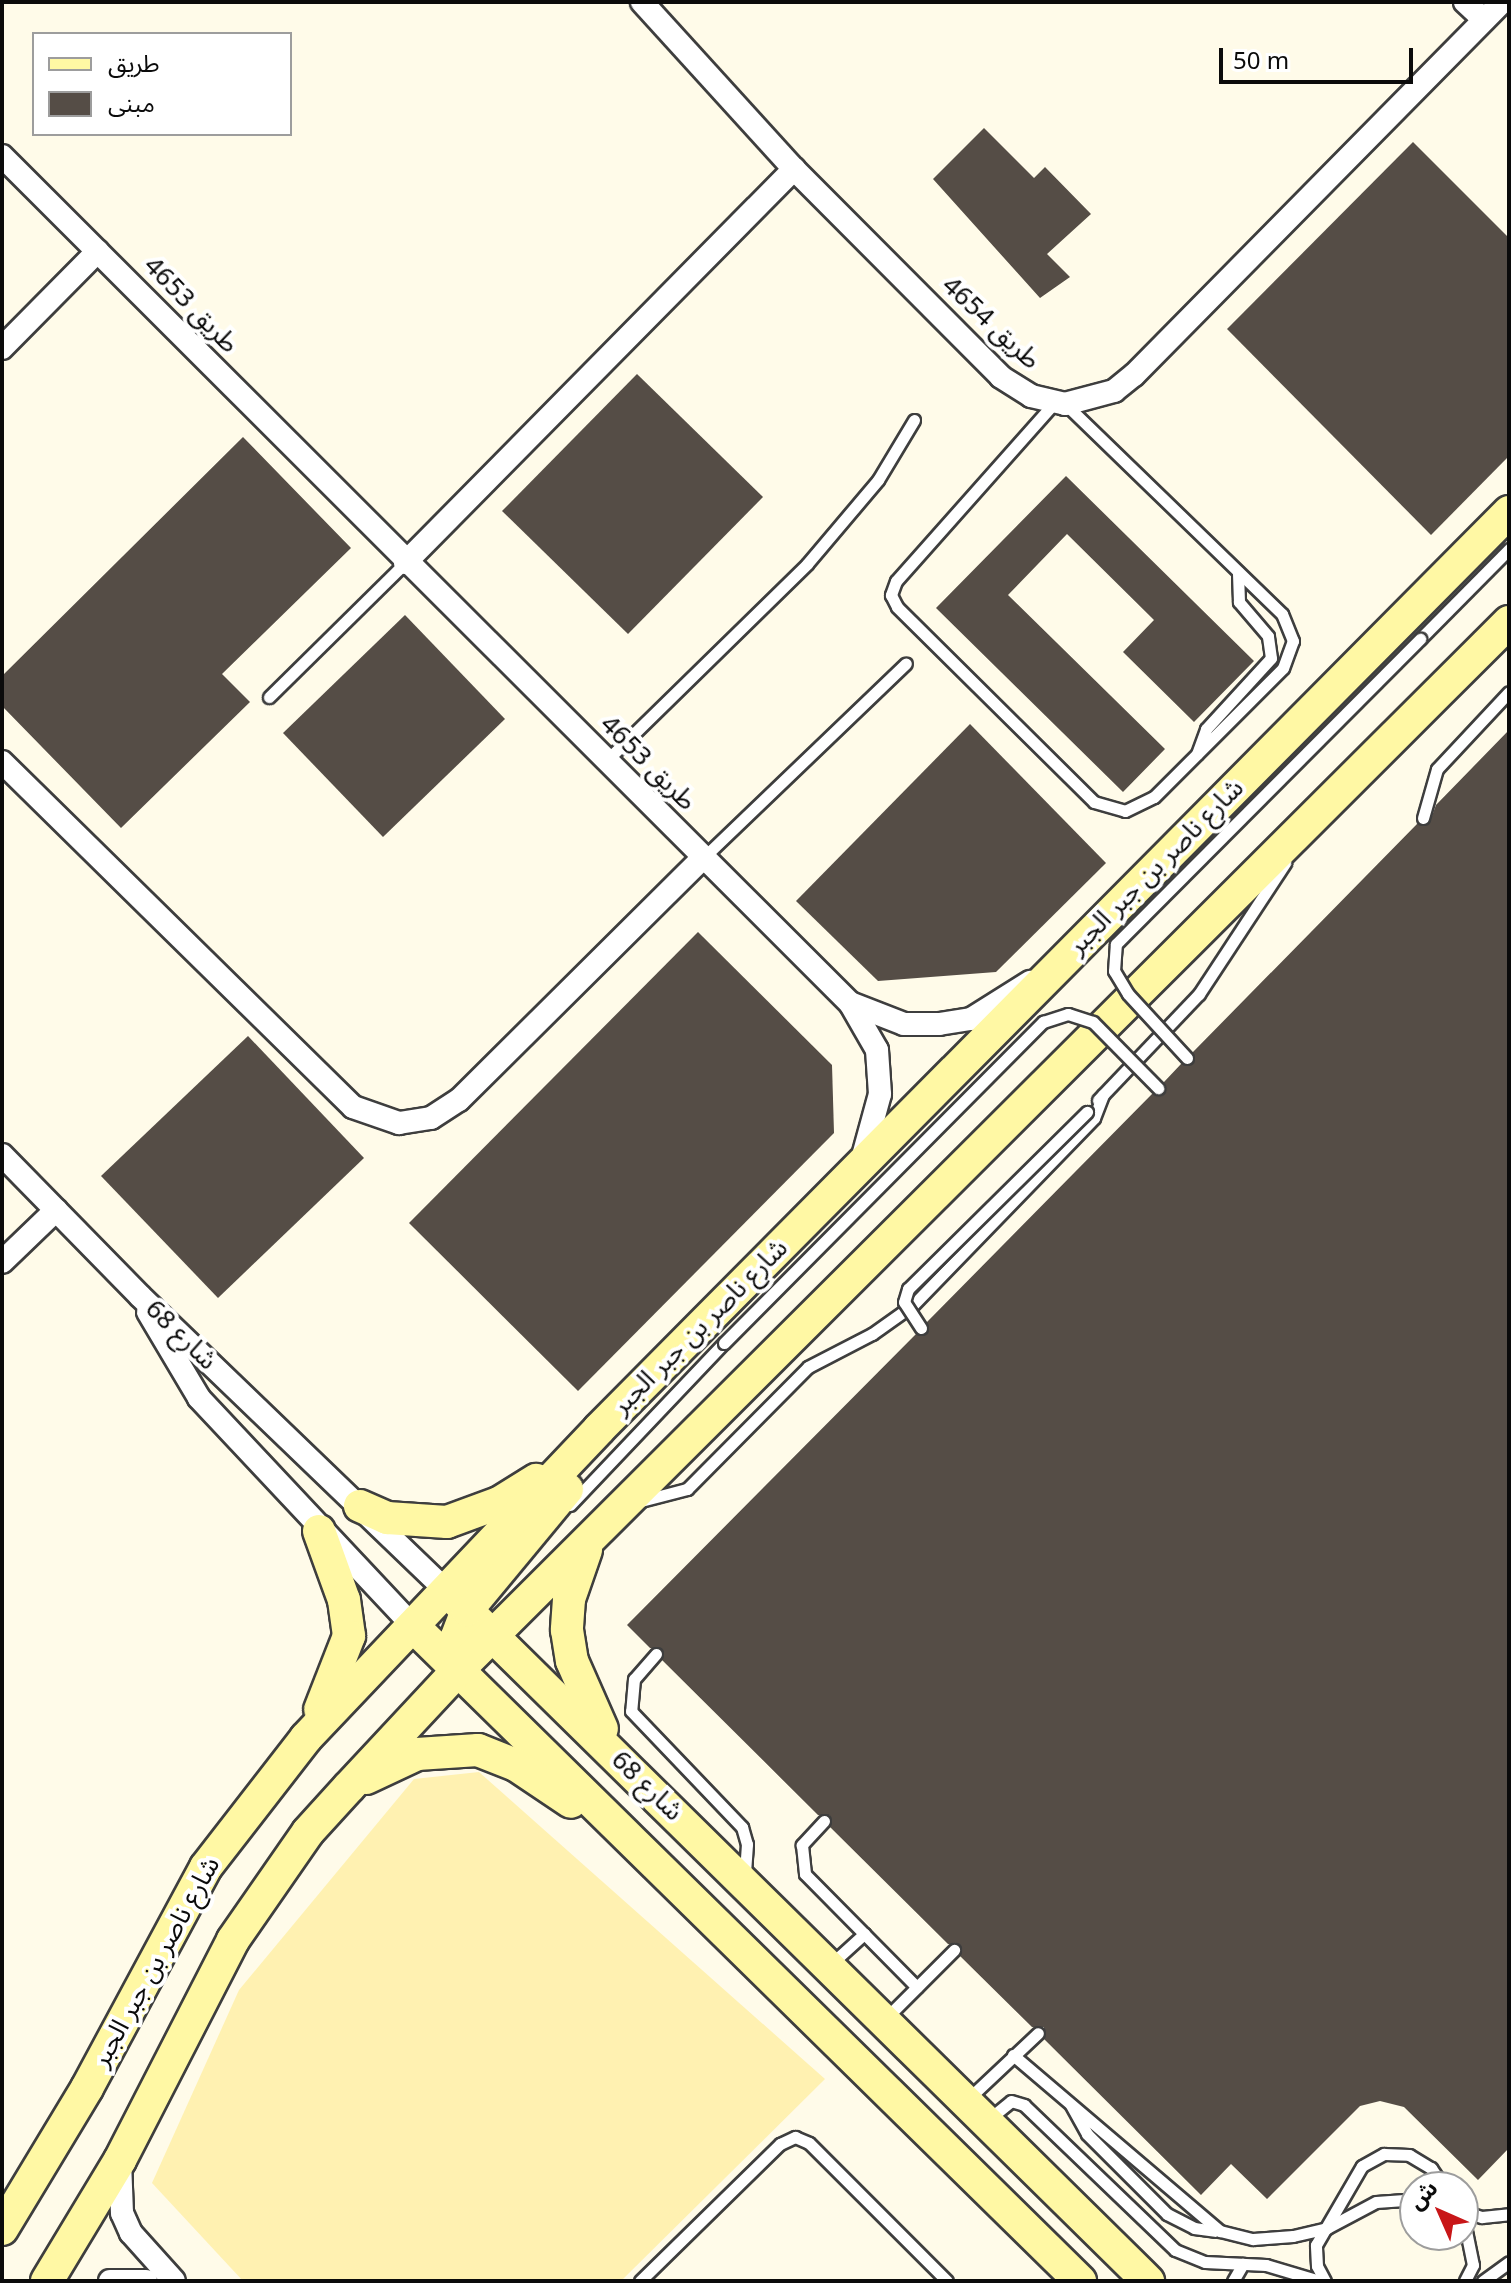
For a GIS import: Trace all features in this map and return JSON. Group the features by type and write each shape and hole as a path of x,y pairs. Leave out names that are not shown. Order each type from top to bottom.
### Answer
{"main road":[{"name":"شارع ناصر بن جبر الجبر","path":"2,2229 87,2088 206,1867 306,1738 413,1626 457,1600 599,1429 1509,512"},
{"path":"47,2281 120,2160 233,1940 308,1832 458,1670 1509,622"},
{"path":"458,1670 457,1600 539,1527 573,1480 599,1429"},
{"path":"360,1506 402,1520 447,1522 499,1503 573,1457"},
{"path":"306,1738 349,1636 344,1600 319,1531"},
{"path":"590,1540 573,1583 567,1630 582,1690 614,1754"},
{"name":"شارع 68","path":"457,1600 979,2109 1148,2281"},
{"name":"شارع 68","path":"413,1626 598,1811 769,1971 1080,2281"},
{"path":"349,1787 417,1754 478,1750 516,1765 560,1796 598,1811"}],"street":[{"name":"طريق 4654","path":"642,2 794,169 1001,377 1031,396 1060,403"},
{"path":"1465,2 1484,20"},
{"path":"1060,403 1114,391 1134,375 1502,2"},
{"name":"طريق 4653","path":"2,156 405,563 850,1003 877,1050 880,1094 876,1123 860,1165"},
{"path":"405,563 794,169"},
{"path":"2,348 98,251"},
{"path":"2,762 347,1101 367,1116 390,1122 431,1118 459,1100 703,858"},
{"name":"طريق 4653","path":"850,1003 904,1024 971,1019 1063,961"},
{"name":"شارع 68","path":"2,1155 140,1296 457,1600"},
{"path":"2,1262 56,1210"},
{"name":"شارع 68","path":"140,1296 182,1375 319,1531 413,1626"},
{"path":"120,2160 122,2213 131,2233 174,2281"},
{"path":"110,2281 146,2281"}],"lane":[{"path":"1060,403 1238,572 1288,622 1292,651 1283,668 1145,804 1125,811 1104,808 897,607 891,595 896,581 1060,403"},
{"path":"606,761 807,564 878,480 914,420"},
{"path":"1187,1058 1128,994 1114,971 1116,944 1509,549"},
{"path":"269,697 405,563"},
{"path":"1197,754 1206,729 1271,658 1268,636 1239,602 1238,572"},
{"path":"703,858 906,663"},
{"path":"1423,818 1437,769 1509,692"},
{"path":"921,1328 904,1302 908,1289 1087,1112 1199,994 1311,820"},
{"path":"539,1527 590,1487 724,1343 1043,1022 1068,1014 1093,1022 1158,1088"},
{"path":"628,1502 687,1489 808,1367 872,1334 913,1305 1094,1118 1103,1095"},
{"path":"656,1654 634,1679 631,1711 742,1827 747,1844 745,1880"},
{"path":"824,1821 802,1845 801,1865 917,1987"},
{"path":"831,1964 864,1934"},
{"path":"886,2018 954,1950"},
{"path":"979,2109 1013,2055 1038,2033"},
{"path":"1013,2055 1220,2231"},
{"path":"979,2109 1018,2102 1157,2238 1205,2262 1294,2271 1322,2281"},
{"path":"1071,2105 1087,2134 1167,2214 1194,2228 1253,2239 1327,2228 1376,2202 1399,2200"},
{"path":"640,2281 780,2144 795,2137 809,2143 947,2281"},
{"path":"1322,2281 1317,2266 1316,2245 1354,2175 1384,2154 1420,2160 1430,2171"},
{"path":"1479,2217 1509,2214"},
{"path":"1465,2281 1473,2265 1470,2251"},
{"path":"1483,2281 1509,2262"},
{"path":"1233,2281 1243,2264"}],"sand":[{"path":"479,1772 825,2079 621,2281 243,2281 152,2183 239,1990 414,1779"}],"building":[{"path":"984,128 1034,178 1045,167 1091,214 1047,254 1070,277 1040,298 933,179"},
{"path":"1413,142 1509,238 1509,456 1431,535 1227,329"},
{"path":"637,374 763,497 628,634 502,511"},
{"path":"243,437 351,548 222,674 250,702 121,828 2,706 2,676"},
{"path":"1066,476 1254,661 1194,722 1123,652 1154,620 1067,534 1008,595 1165,749 1123,792 936,608"},
{"path":"405,615 505,719 383,837 283,733"},
{"path":"970,724 1106,863 996,972 878,981 796,901"},
{"path":"1509,730 1509,2148 1479,2179 1479,2171 1469,2171 1404,2107 1380,2101 1360,2106 1267,2199 1231,2164 1201,2195 1044,2039 1044,2027 1032,2027 960,1956 959,1944 948,1944 830,1827 830,1815 818,1815 662,1660 662,1648 650,1648 627,1625 916,1334 926,1335 927,1322 1152,1094 1164,1093 1164,1082 1181,1064 1193,1064 1193,1052 1417,824 1429,824 1436,805"},
{"path":"698,932 832,1065 834,1133 578,1391 409,1223"},
{"path":"248,1036 364,1158 218,1298 101,1176"}]}
